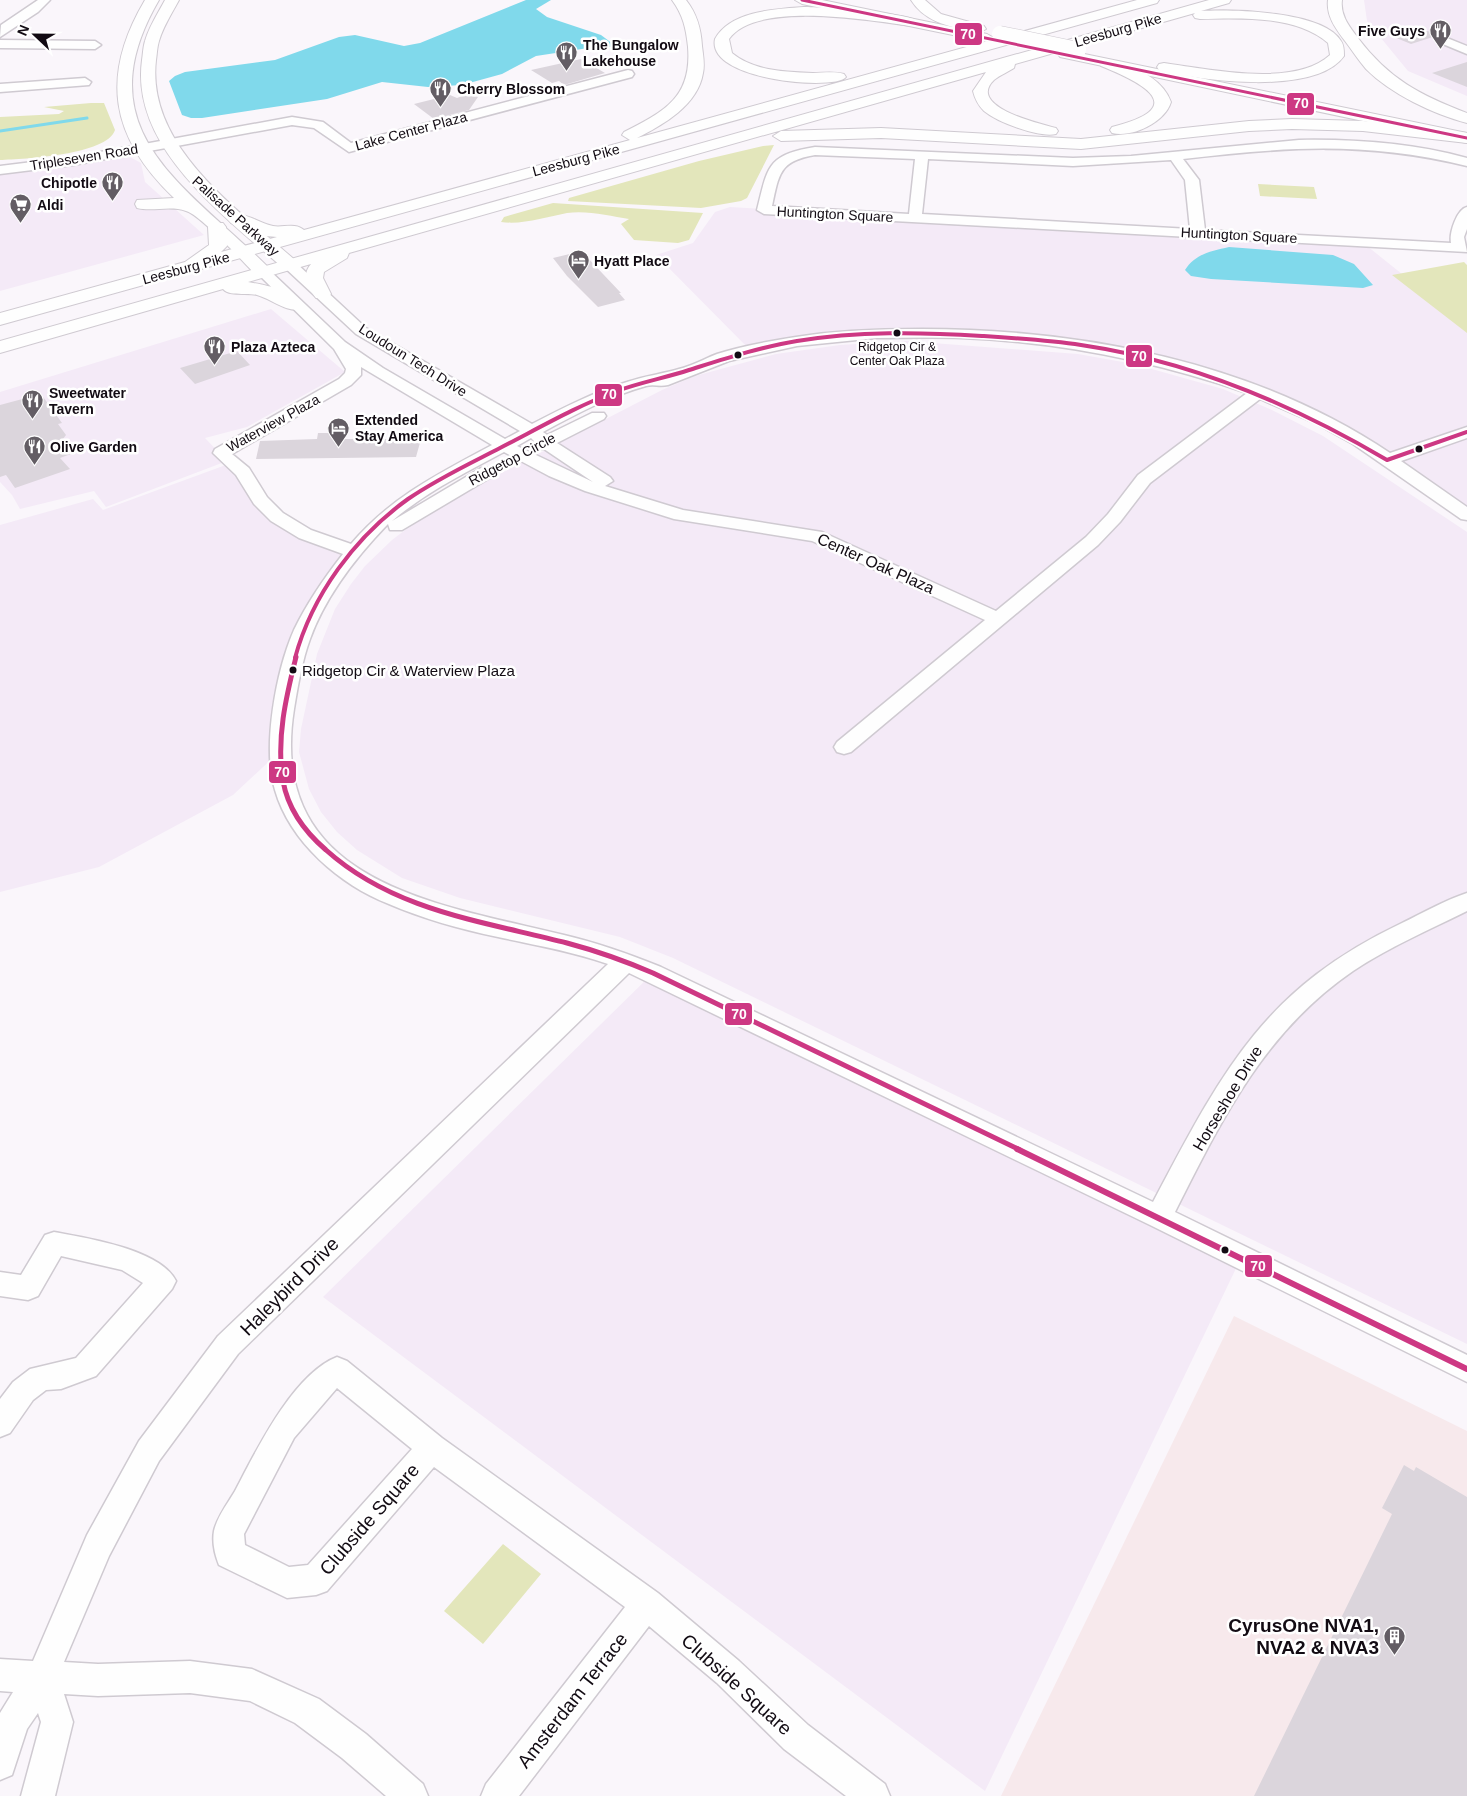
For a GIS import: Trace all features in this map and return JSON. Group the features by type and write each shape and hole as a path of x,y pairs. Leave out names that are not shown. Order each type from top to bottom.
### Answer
{"main road":[{"name":"Palisade Parkway","path":"152,0 130,40 123,74 124,95 134,135 165,179 244,252 262,272"},
{"name":"Palisade Parkway","path":"172,0 150,42 147,71 152,106 168,143 192,176 290,265"},
{"path":"502,180 622,138 652,123 675,106 691,87 696,67 692,20 679,0"},
{"path":"802,0 912,22 989,34"},
{"path":"840,0 1072,52 1226,75 1290,76 1315,71 1335,60 1337,49 1330,38 1312,28 1288,20 1260,15 1201,15 1132,26"},
{"path":"918,0 924,10 932,14 989,34"},
{"path":"1046,29 1090,12 1099,5 1101,0"},
{"name":"Leesburg Pike","path":"0,319 270,246 396,209 1152,0"},
{"name":"Leesburg Pike","path":"0,347 677,156 869,99 1224,0"},
{"path":"1335,0 1334,8 1344,29 1374,67 1388,79 1413,94 1467,118"},
{"path":"912,22 838,14 786,13 756,18 732,28 724,35 721,46 727,56 739,64 764,72 792,77 856,75 931,61"},
{"path":"1072,52 1106,63 1467,138"},
{"path":"1036,53 991,76 985,81 981,95 989,107 1007,119 1053,131 1086,133 1126,129 1148,121 1160,110 1162,98 1153,85 1106,63"},
{"path":"1164,67 1467,128"},
{"path":"677,156 769,138 844,133 892,133 1076,144 1249,126 1311,124 1385,128 1467,138"},
{"path":"165,179 162,193 143,204 170,202 194,207"},
{"path":"237,218 260,229 289,232 396,209"},
{"path":"166,274 210,254 218,246 217,227"},
{"path":"322,294 314,278 316,270 332,258 358,246"},
{"path":"190,293 254,287 274,294 295,305"}],"street":[{"path":"0,33 10,24 36,9 44,0"},
{"path":"1458,35 1442,40 1467,50"},
{"path":"0,44 95,45"},
{"name":"Lake Center Plaza","path":"168,143 272,124 302,122 318,125 349,148 628,74"},
{"path":"0,88 85,82"},
{"name":"Tripleseven Road","path":"0,170 72,161 168,143"},
{"name":"Huntington Square","path":"1463,247 764,210 776,165 794,154 828,151 1074,162 1174,157 1253,147 1321,143 1400,149 1467,162"},
{"path":"915,218 922,156"},
{"path":"1174,157 1192,180 1198,233"},
{"name":"Huntington Square","path":"1463,247 1457,237 1467,211"},
{"name":"Loudoun Tech Drive","path":"290,265 361,331 539,436"},
{"name":"Loudoun Tech Drive","path":"262,272 339,345 512,450"},
{"name":"Ridgetop Circle","path":"1467,515 1343,431 1259,392 1200,371 1116,351 1046,342 933,333 846,335 793,342 719,360 675,375 539,436 512,450 355,552 337,574 305,629 280,726 278,753 281,780 291,805 310,837 357,877 383,892 413,905 598,952 625,962 819,1052 1467,1369"},
{"path":"339,345 354,369 353,374 345,382"},
{"path":"345,382 371,379 398,382"},
{"name":"Waterview Plaza","path":"345,382 221,452 243,472 260,500 277,517 305,534 355,552"},
{"path":"844,747 889,711 996,618 1092,541 1114,518 1144,479 1259,392"},
{"path":"1387,460 1467,432"},
{"name":"Center Oak Plaza","path":"539,436 634,501"},
{"name":"Center Oak Plaza","path":"512,450 591,487 680,515 816,536 996,618"},
{"name":"Horseshoe Drive","path":"1159,1217 1235,1078 1264,1037 1283,1017 1322,981 1348,963 1467,901"},
{"name":"Haleybird Drive","path":"0,1763 13,1721 42,1677 73,1600 149,1451 228,1345 625,962"},
{"path":"0,1284 28,1288 54,1243 96,1251 130,1261 162,1281 86,1367 61,1376 40,1378 23,1391 0,1423"},
{"name":"Clubside Square","path":"432,1448 316,1580 287,1583 230,1554 229,1532 284,1428 320,1385 337,1370 432,1448 647,1604 728,1672 796,1738 873,1796"},
{"name":"Amsterdam Terrace","path":"498,1796 647,1604"},
{"path":"0,1676 98,1680 190,1676 252,1685 307,1711 354,1746 411,1796"},
{"path":"38,1796 57,1722 42,1677"}],"shaded area":[{"path":"1364,0 1467,0 1467,96 1408,71 1367,21"},
{"path":"122,156 130,157 141,163 145,182 204,235 0,291 0,173"},
{"path":"730,207 1362,242 1467,326 1467,515 1343,431 1216,376 1046,342 886,334 751,351 656,255 693,243 715,212"},
{"path":"271,309 345,372 247,427 205,438 227,461 106,507 94,491 20,509 12,495 0,482 0,392"},
{"path":"906,341 1078,354 1134,364 1223,389 1272,410 1323,436 1467,532 1467,1344 673,958 620,937 460,898 402,878 357,850 337,832 321,812 309,789 299,752 301,729 317,654 335,609 351,584 365,566 392,540 417,521 480,484 662,390 695,376 776,354 840,345"},
{"path":"234,462 268,509 355,552 305,629 278,753 233,795 99,867 0,892 0,525 93,499 103,510"},
{"path":"653,973 1241,1258 985,1791 323,1297"},
{"path":"1234,1316 1467,1431 1467,1796 1001,1796"}],"green space":[{"path":"104,103 115,130 109,138 97,145 64,154 0,160 0,117 59,114 64,111 44,107"},
{"path":"774,145 747,198 741,201 701,208 568,201 569,198 699,161"},
{"path":"1258,184 1314,187 1317,199 1260,196"},
{"path":"553,203 703,213 689,240 678,243 634,240 621,224 629,219 590,213 567,213 526,222 501,222 504,217"},
{"path":"1464,262 1467,265 1467,333 1392,275"},
{"path":"503,1544 541,1574 483,1644 444,1611"}],"water":[{"path":"526,0 551,0 536,9 547,17 601,35 617,47 595,47 536,56 502,74 462,85 428,87 382,82 327,99 202,118 191,118 182,115 169,81 185,72 275,60 339,37 355,35 404,46 420,43"},
{"path":"1229,247 1333,255 1354,264 1373,285 1363,288 1211,279 1191,276 1185,270 1199,257"}],"building":[{"path":"1416,27 1439,35 1411,44 1389,35"},
{"name":"The Bungalow Lakehouse","path":"581,59 605,73 564,85 559,81 552,83 531,70"},
{"path":"1467,62 1467,87 1432,73"},
{"name":"Cherry Blossom","path":"450,95 457,98 465,95 478,97 469,110 434,119 414,104"},
{"name":"Hyatt Place","path":"578,252 581,256 585,255 621,293 619,293 625,300 598,307 567,276 553,258"},
{"name":"Plaza Azteca","path":"237,351 250,365 195,384 180,368"},
{"path":"41,394 62,423 58,424 66,435 60,443 71,454 60,458 70,469 15,488 6,475 0,477 0,405"},
{"name":"Extended Stay America","path":"318,433 336,433 335,439 421,439 416,457 256,459 260,441 317,439"},
{"name":"CyrusOne NVA1, NVA2 & NVA3","path":"1404,1465 1414,1471 1416,1467 1467,1497 1467,1796 1254,1796 1392,1514 1382,1508"}],"waterway":[{"path":"0,131 87,118"}],"transit line":[{"name":"70","path":"802,0 1467,138"},
{"name":"70","path":"1387,460 1318,421 1246,389 1172,364 1094,347 995,337 896,333 822,337 755,350 601,397 444,477 391,512 362,540 336,573 306,626 297,651 286,698 281,741 281,762 284,783 299,821 313,839 343,866 376,887 412,903 449,915 603,953 653,973 1159,1217 1467,1369"},
{"name":"70","path":"1387,460 1467,432"}],"place":[{"name":"Five Guys","path":"1441,50"},
{"name":"The Bungalow Lakehouse","path":"567,72"},
{"name":"Cherry Blossom","path":"441,108"},
{"name":"Chipotle","path":"113,202"},
{"name":"Aldi","path":"21,224"},
{"name":"Hyatt Place","path":"578,280"},
{"name":"Ridgetop Cir & Center Oak Plaza","path":"897,333"},
{"name":"Plaza Azteca","path":"215,366"},
{"name":"Sweetwater Tavern","path":"33,420"},
{"name":"Extended Stay America","path":"339,447"},
{"name":"Olive Garden","path":"34,466"},
{"name":"Ridgetop Cir & Waterview Plaza","path":"293,670"},
{"name":"CyrusOne NVA1, NVA2 & NVA3","path":"1395,1655"}]}
